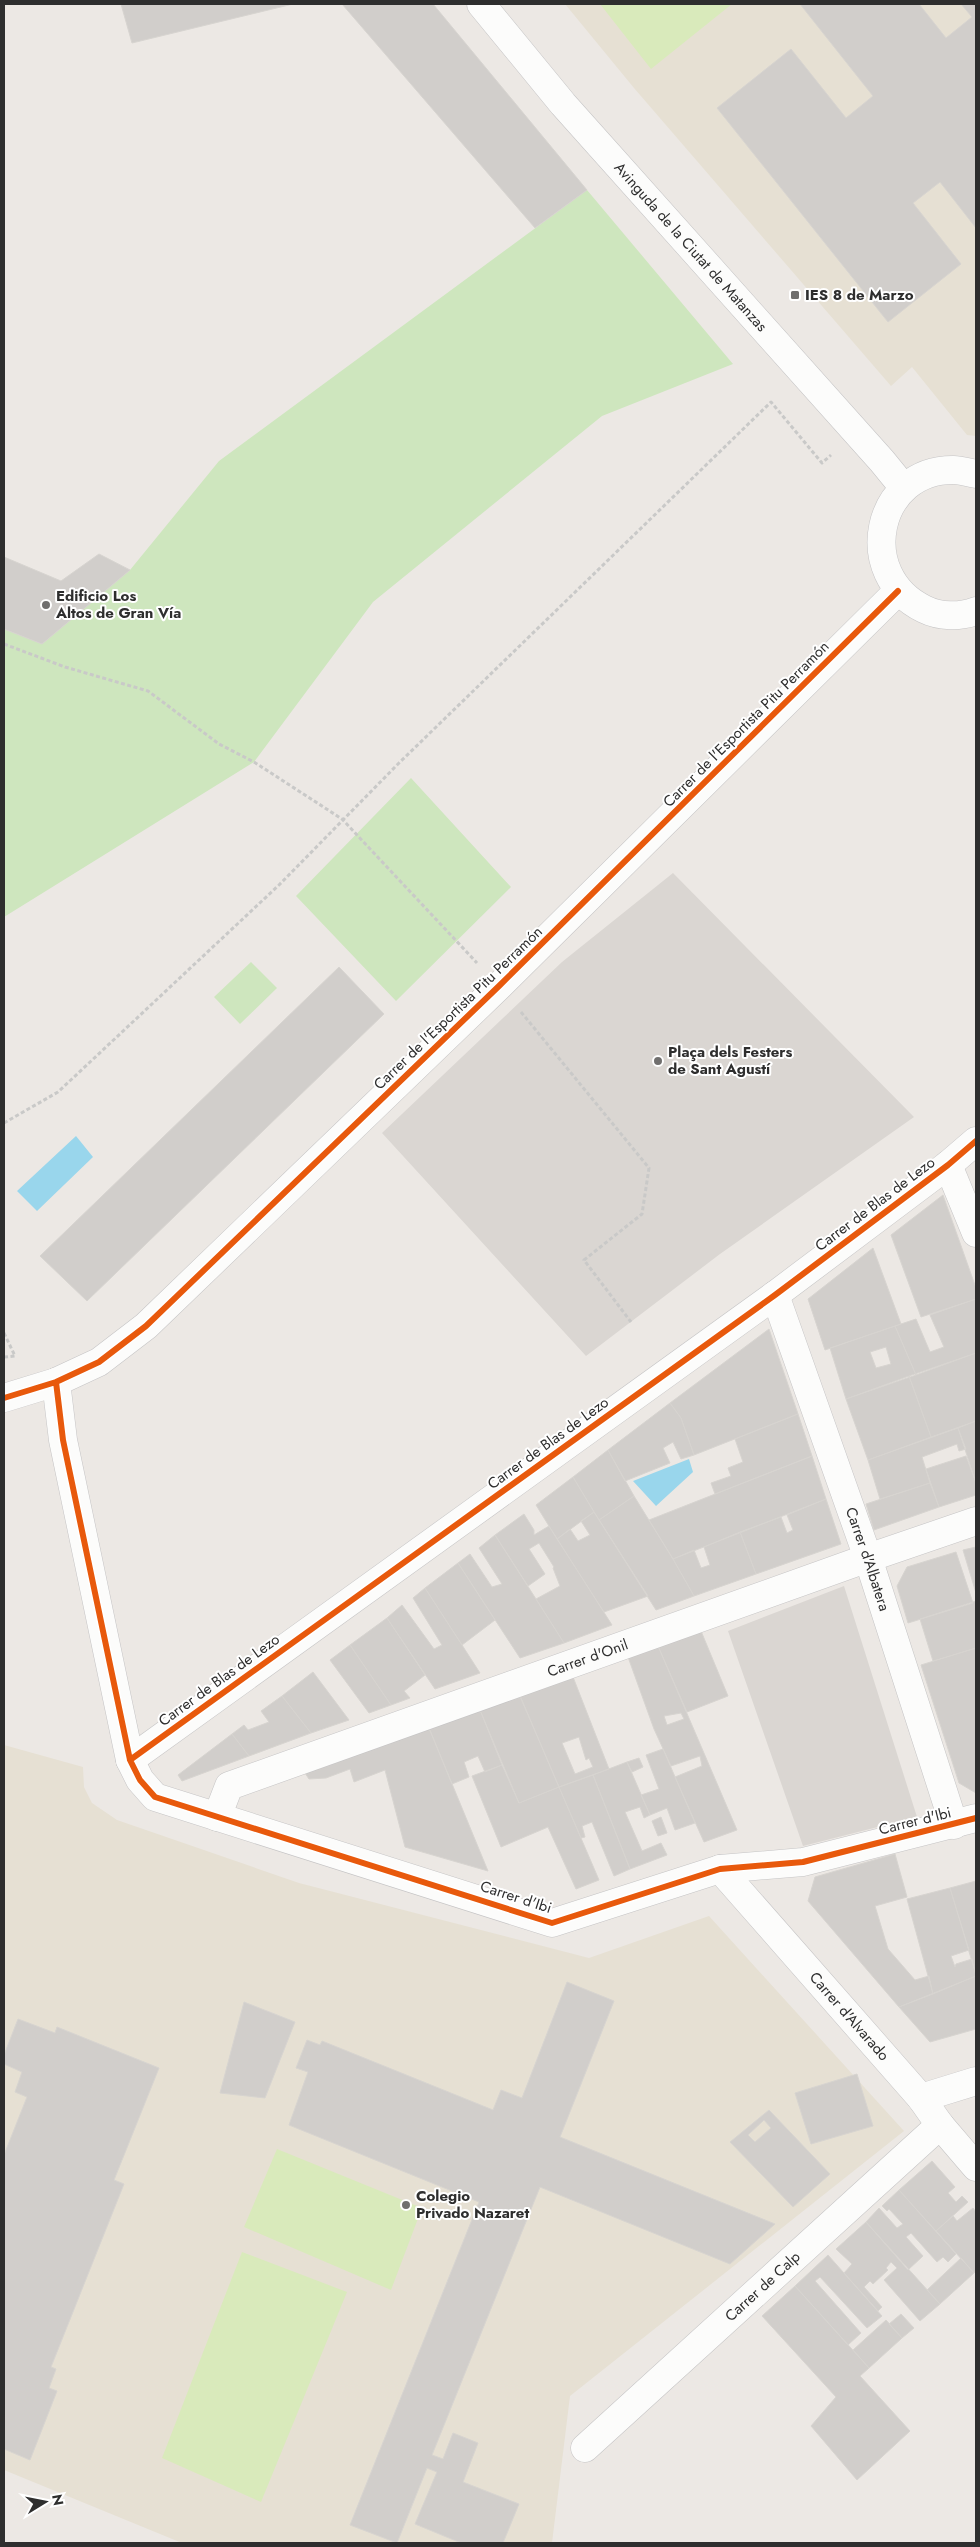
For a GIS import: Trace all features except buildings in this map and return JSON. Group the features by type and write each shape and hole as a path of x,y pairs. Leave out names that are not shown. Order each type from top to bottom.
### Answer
{"street":[{"name":"Avinguda de la Ciutat de Matanzas","path":"481,4 563,104 904,488"},
{"path":"976,474 954,470 927,474 904,488 890,506 881,527 880,550 884,565 898,591 913,604 931,612 950,615 976,611"},
{"name":"Carrer de l'Esportista Pitu Perramón","path":"4,1398 56,1382 99,1362 146,1326 499,986 898,591"},
{"name":"Carrer de Blas de Lezo","path":"130,1760 774,1295 948,1165 976,1141"},
{"path":"948,1165 976,1233"},
{"name":"Carrer d'Albatera","path":"774,1295 965,1821"},
{"name":"Carrer d'Ibi","path":"56,1382 63,1440 130,1760 140,1780 155,1797 552,1924 720,1869 803,1862 965,1821"},
{"name":"Carrer d'Onil","path":"217,1817 229,1786 976,1521"},
{"name":"Carrer d'Alvarado","path":"720,1869 921,2098 940,2125 976,2167"},
{"path":"921,2098 976,2081"},
{"name":"Carrer de Calp","path":"585,2448 940,2125"}],"path":[{"path":"4,1123 58,1092 279,885 342,819 771,402 822,463 856,432"},
{"path":"4,644 65,667 148,691 220,744 254,762 342,819 499,986 649,1168 642,1214 584,1260 632,1322"},
{"path":"4,1333 15,1356 4,1357"}],"shaded area":[{"path":"565,4 976,4 976,436 967,435 912,367 891,386 634,88"},
{"name":"Plaça dels Festers de Sant Agustí","path":"673,873 914,1117 720,1254 586,1356 382,1133 562,962"},
{"path":"844,1586 917,1817 803,1846 728,1631"},
{"name":"Colegio Privado Nazaret","path":"4,1745 83,1767 84,1787 92,1803 117,1820 299,1883 589,1958 709,1916 904,2131 570,2396 552,2543 182,2543 4,2470"}],"green space":[{"path":"600,4 732,4 651,69"},
{"path":"587,190 733,364 602,416 373,602 254,762 4,917 4,629 42,644 130,570 219,461"},
{"path":"411,778 511,887 396,1001 296,896"},
{"path":"251,962 277,988 240,1024 214,997"},
{"path":"277,2149 422,2208 391,2290 244,2227"},
{"path":"242,2252 347,2292 261,2502 162,2458"}],"water":[{"path":"76,1136 93,1157 37,1211 17,1191"},
{"path":"689,1459 693,1472 656,1506 633,1481"}],"cycle path":[{"path":"4,1398 56,1382 99,1362 146,1326 499,986 898,591"},
{"path":"130,1760 775,1295 948,1165 976,1141"},
{"path":"56,1382 63,1440 130,1760 140,1780 155,1797 552,1923 720,1869 803,1862 976,1818"}],"place":[{"name":"IES 8 de Marzo","path":"795,295"},
{"name":"Edificio Los Altos de Gran Vía","path":"46,605"},
{"name":"Plaça dels Festers de Sant Agustí","path":"658,1061"},
{"name":"Colegio Privado Nazaret","path":"406,2205"}]}
